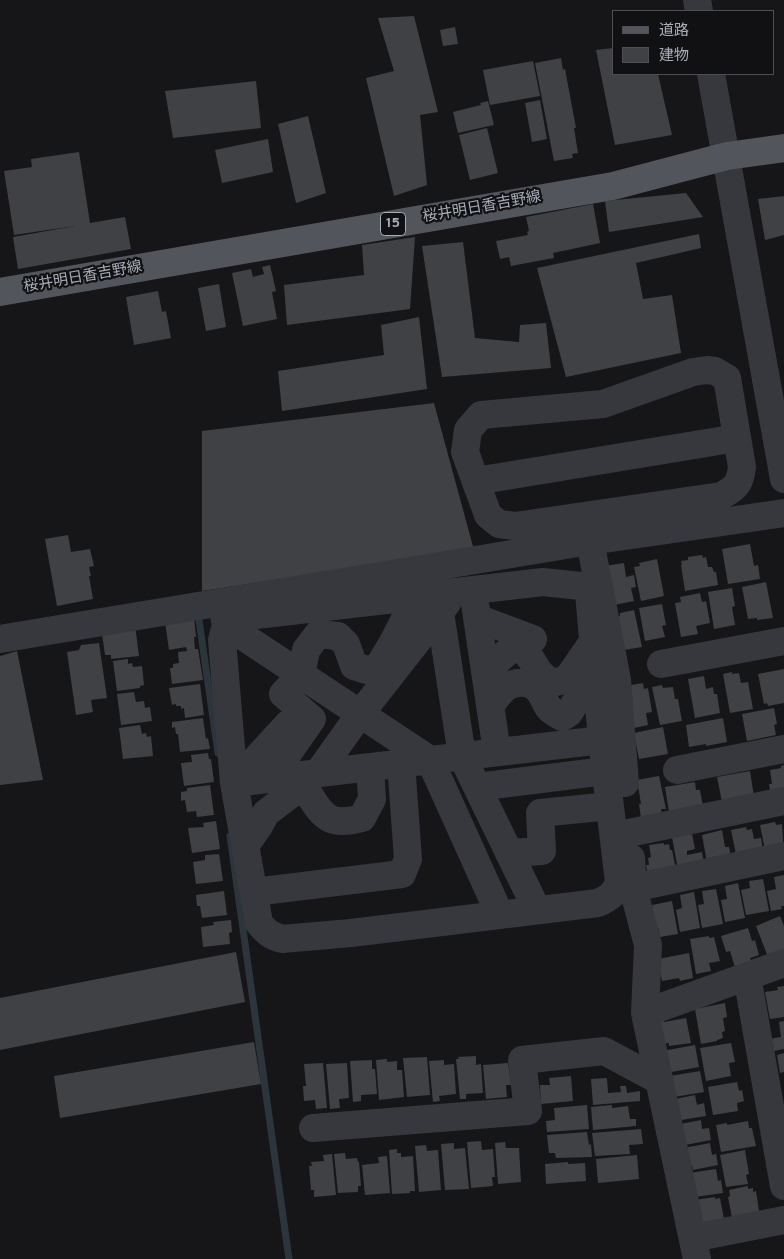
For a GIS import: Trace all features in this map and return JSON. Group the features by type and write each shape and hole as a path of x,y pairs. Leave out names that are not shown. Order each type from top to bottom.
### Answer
{"main road":[{"name":"桜井明日香吉野線","path":"0,292 612,186 727,156 784,148"}],"street":[{"path":"711,75 784,479"},
{"path":"727,378 760,348"},
{"path":"715,371 727,378 742,467 741,480 732,490 722,496 515,526 499,524 488,515 464,452 468,430 481,415 603,404 693,372 715,371"},
{"path":"476,481 737,438"},
{"path":"0,639 224,613 493,557 784,513"},
{"path":"493,557 515,526"},
{"path":"590,541 617,680 634,888 648,945 645,1013 695,1248 784,1220"},
{"path":"543,582 581,586 589,593 605,771 619,882 616,891 608,898 598,902 351,933 282,939 274,937 265,931 259,923 234,783 222,640 224,613 246,616 416,597 456,598 543,582"},
{"path":"270,779 312,719 283,694 301,674 306,650 318,634 338,636 346,644 354,666 367,670 378,667 416,597"},
{"path":"456,598 477,618 521,629"},
{"path":"318,773 360,714 456,598"},
{"path":"456,598 462,756 537,910"},
{"path":"224,613 301,674 430,760 500,915"},
{"path":"477,618 497,752"},
{"path":"485,672 508,652 515,648 520,648 532,658 542,675 551,683 560,682 569,677 593,642"},
{"path":"661,664 784,642"},
{"path":"490,706 506,688 524,682 531,684 539,691 547,708 562,717 569,713 586,685 596,676"},
{"path":"234,783 276,727"},
{"path":"234,783 602,740"},
{"path":"677,770 784,749"},
{"path":"254,892 402,874 408,859 402,763"},
{"path":"245,846 266,813 295,791 309,794 316,806 330,819 340,822 362,818 372,799 370,767"},
{"path":"477,787 605,771"},
{"path":"629,833 784,802"},
{"path":"509,853 542,851 540,813 610,806"},
{"path":"634,888 784,856"},
{"path":"645,1013 784,963"},
{"path":"747,976 784,1186"},
{"path":"313,1128 528,1111 522,1060 604,1051 660,1081"}],"building":[{"path":"414,16 438,112 420,115 427,185 394,196 366,78 394,71 378,18"},
{"path":"455,27 458,44 443,46 440,30"},
{"path":"612,48 612,75 658,75 672,135 615,145 596,50"},
{"path":"561,58 563,70 565,69 576,128 574,128 578,153 572,154 573,158 554,161 535,63"},
{"path":"533,61 540,96 490,105 483,70"},
{"path":"256,81 261,128 173,138 165,91"},
{"path":"540,100 547,139 532,142 525,103"},
{"path":"488,101 494,125 458,133 453,112 481,105 480,103"},
{"path":"308,116 326,193 296,203 278,124"},
{"path":"487,128 498,173 470,180 459,135"},
{"path":"268,139 273,172 222,183 215,150"},
{"path":"79,152 90,223 125,217 131,249 18,269 13,237 75,226 14,235 4,171 32,167 31,159"},
{"path":"686,193 703,217 609,232 605,201"},
{"path":"784,196 784,235 765,240 758,199"},
{"path":"593,204 600,243 553,253 554,258 511,266 509,257 500,259 496,241 528,235 526,217"},
{"path":"699,234 701,248 636,263 643,299 672,295 681,353 566,377 537,268"},
{"path":"415,237 410,309 287,325 284,285 364,275 362,245"},
{"path":"463,242 475,338 519,342 520,325 546,323 551,368 442,377 422,246"},
{"path":"270,265 276,291 272,292 277,319 243,326 232,273 251,269 253,277 264,274 262,267"},
{"path":"219,284 226,327 206,331 198,288"},
{"path":"158,291 162,312 166,311 171,338 134,345 126,297"},
{"path":"419,317 427,389 282,411 278,371 384,355 381,325"},
{"path":"434,403 474,550 202,591 202,431"},
{"path":"68,535 71,552 90,549 94,566 89,567 93,599 57,606 45,539"},
{"path":"750,544 754,566 758,565 760,579 728,584 722,549"},
{"path":"702,555 703,558 706,557 708,567 712,567 714,572 716,572 718,585 685,591 681,561 688,560 688,557"},
{"path":"657,559 664,596 641,601 634,567 640,566 639,563"},
{"path":"624,563 626,577 634,575 636,587 631,588 634,601 609,606 598,567"},
{"path":"766,582 773,618 748,619 742,587"},
{"path":"732,588 735,606 732,607 735,625 714,629 708,592"},
{"path":"700,593 702,602 706,601 710,623 696,626 698,634 681,637 675,603 681,602 680,597"},
{"path":"662,604 666,625 662,626 665,637 645,641 639,608"},
{"path":"634,610 642,647 618,651 612,618 620,616 620,613"},
{"path":"194,618 195,649 198,649 203,680 172,684 170,668 173,668 173,664 179,663 178,652 187,651 186,647 169,650 165,622"},
{"path":"135,625 139,656 111,659 111,655 105,655 102,634"},
{"path":"99,643 107,698 91,700 93,712 76,715 67,652 79,650 81,645"},
{"path":"17,651 43,780 0,785 0,656"},
{"path":"128,659 128,664 132,663 133,667 142,666 144,685 140,686 140,688 117,691 113,661"},
{"path":"784,669 784,703 768,706 767,703 764,704 758,674"},
{"path":"732,672 732,674 739,673 741,683 748,682 753,709 730,713 723,674"},
{"path":"704,676 706,689 713,687 714,694 717,694 720,713 695,718 688,679"},
{"path":"643,683 644,689 648,688 652,712 646,713 648,725 634,728 626,686"},
{"path":"200,684 204,715 185,718 184,708 181,709 181,706 176,706 176,704 172,705 169,688"},
{"path":"662,685 663,688 673,687 675,699 678,699 682,721 660,725 652,687"},
{"path":"134,692 136,702 144,701 145,708 150,707 152,721 121,725 117,694"},
{"path":"774,708 777,724 774,725 776,735 747,741 742,714"},
{"path":"203,718 206,739 208,738 210,749 180,752 178,734 176,734 175,727 172,728 172,722"},
{"path":"723,718 727,742 689,747 686,725"},
{"path":"140,725 142,734 146,733 147,737 151,736 153,756 123,759 119,728"},
{"path":"663,727 668,754 639,759 634,733"},
{"path":"208,753 209,759 211,759 214,782 184,786 181,763 192,762 191,755"},
{"path":"784,765 784,793 771,796 769,784 772,784 770,770 781,768"},
{"path":"750,771 754,797 722,802 717,777"},
{"path":"659,776 666,809 661,809 662,814 641,818 637,780"},
{"path":"695,782 696,790 700,790 703,806 669,812 665,787"},
{"path":"210,785 214,815 197,817 196,811 187,812 185,800 181,801 181,792 187,791 187,788"},
{"path":"216,821 220,849 192,853 188,828 204,827 203,823"},
{"path":"775,822 776,825 782,824 784,855 766,855 760,825"},
{"path":"746,827 747,830 752,829 754,839 761,838 764,856 738,864 731,830"},
{"path":"722,830 725,847 729,847 732,864 708,868 702,835"},
{"path":"692,834 695,849 687,851 687,855 702,852 705,870 679,875 672,837"},
{"path":"664,843 664,845 669,844 670,850 672,850 677,875 649,880 646,865 649,865 648,858 651,857 649,845"},
{"path":"219,854 223,881 196,884 193,862 205,860 205,855"},
{"path":"784,875 784,906 781,906 782,909 771,911 767,891 776,889 774,877"},
{"path":"763,879 769,911 746,915 741,890 750,888 749,881"},
{"path":"738,883 745,918 725,922 721,900 727,899 725,886"},
{"path":"716,889 723,924 702,928 698,905 704,904 702,891"},
{"path":"224,891 227,915 202,918 200,906 197,906 196,895"},
{"path":"694,892 700,928 680,932 676,910 682,908 680,895"},
{"path":"672,901 678,934 660,937 658,927 656,928 652,905"},
{"path":"780,916 784,926 784,951 768,957 756,926"},
{"path":"231,920 230,944 203,947 201,927 214,925 213,922"},
{"path":"748,928 752,941 755,940 759,955 750,958 753,966 736,971 730,951 726,952 721,936"},
{"path":"709,936 709,938 714,937 720,961 709,963 711,971 696,974 690,939"},
{"path":"236,952 245,1002 0,1050 0,998"},
{"path":"689,953 693,978 680,981 679,978 662,981 658,959"},
{"path":"784,986 784,1017 770,1019 765,992 778,990 777,987"},
{"path":"725,1003 727,1017 723,1018 725,1031 722,1032 723,1038 701,1044 695,1009"},
{"path":"686,1018 691,1043 669,1046 669,1043 657,1045 653,1021 664,1020 664,1022"},
{"path":"784,1021 784,1049 774,1051 774,1047 771,1047 769,1039 781,1037 779,1022"},
{"path":"254,1042 261,1084 60,1118 54,1076"},
{"path":"731,1043 735,1062 729,1063 731,1076 706,1081 700,1048"},
{"path":"695,1045 699,1067 666,1073 662,1051"},
{"path":"784,1053 784,1072 780,1073 777,1055"},
{"path":"476,1056 476,1065 481,1064 483,1093 466,1094 466,1099 460,1099 456,1059 459,1059 458,1057"},
{"path":"427,1057 430,1095 407,1097 403,1058"},
{"path":"387,1059 387,1062 397,1061 397,1070 402,1070 404,1097 379,1100 376,1060"},
{"path":"372,1060 372,1069 375,1069 377,1094 361,1095 361,1101 353,1102 350,1061"},
{"path":"444,1060 444,1065 454,1064 456,1094 439,1096 440,1101 433,1102 429,1061"},
{"path":"323,1063 327,1108 316,1109 315,1100 304,1101 303,1086 306,1086 304,1064"},
{"path":"347,1063 349,1098 339,1099 340,1108 330,1109 326,1064"},
{"path":"508,1063 511,1085 506,1085 507,1097 486,1099 483,1065"},
{"path":"700,1071 704,1092 668,1098 664,1077"},
{"path":"571,1076 573,1101 541,1104 540,1085 550,1085 549,1078"},
{"path":"607,1078 608,1093 621,1092 620,1086 626,1086 627,1093 640,1091 640,1101 593,1105 591,1079"},
{"path":"737,1082 739,1091 742,1090 744,1101 737,1103 738,1111 713,1115 708,1087"},
{"path":"695,1095 697,1105 704,1103 706,1116 675,1121 666,1101"},
{"path":"587,1105 589,1129 547,1132 546,1121 555,1120 554,1108"},
{"path":"612,1105 612,1108 628,1106 630,1119 636,1119 636,1126 593,1130 591,1107"},
{"path":"701,1120 702,1129 709,1128 711,1140 680,1146 670,1126"},
{"path":"748,1121 749,1128 752,1128 756,1146 721,1152 716,1125"},
{"path":"641,1129 643,1144 629,1145 630,1154 595,1156 592,1133"},
{"path":"587,1132 589,1145 591,1144 592,1157 556,1158 555,1153 549,1153 547,1135"},
{"path":"481,1141 482,1150 493,1149 495,1177 492,1177 493,1186 471,1188 467,1142"},
{"path":"505,1142 506,1148 519,1148 521,1182 498,1184 495,1143"},
{"path":"454,1143 454,1149 465,1148 469,1189 445,1190 441,1144"},
{"path":"710,1143 712,1155 716,1154 718,1165 693,1170 692,1165 683,1166 678,1149"},
{"path":"426,1145 427,1151 438,1150 441,1190 419,1192 415,1146"},
{"path":"397,1149 397,1153 401,1153 401,1157 413,1156 415,1191 410,1191 410,1193 392,1194 389,1150"},
{"path":"745,1150 749,1174 746,1175 748,1184 726,1187 720,1155"},
{"path":"345,1153 346,1159 357,1158 359,1162 361,1186 358,1186 358,1192 338,1193 334,1154"},
{"path":"332,1154 336,1195 314,1197 314,1190 311,1190 309,1166 312,1166 311,1162 324,1161 323,1155"},
{"path":"637,1155 639,1179 598,1183 596,1159"},
{"path":"387,1156 390,1193 365,1195 362,1165 379,1163 378,1157"},
{"path":"568,1162 568,1164 585,1163 586,1181 546,1184 545,1164"},
{"path":"716,1169 718,1181 721,1180 723,1193 695,1197 682,1174"},
{"path":"748,1186 748,1189 753,1188 753,1192 756,1191 760,1217 732,1218 728,1197 730,1196 729,1190"},
{"path":"715,1197 715,1199 720,1198 725,1224 706,1230 688,1201"}],"waterway":[{"path":"199,620 218,753"},
{"path":"230,836 289,1259"}]}
